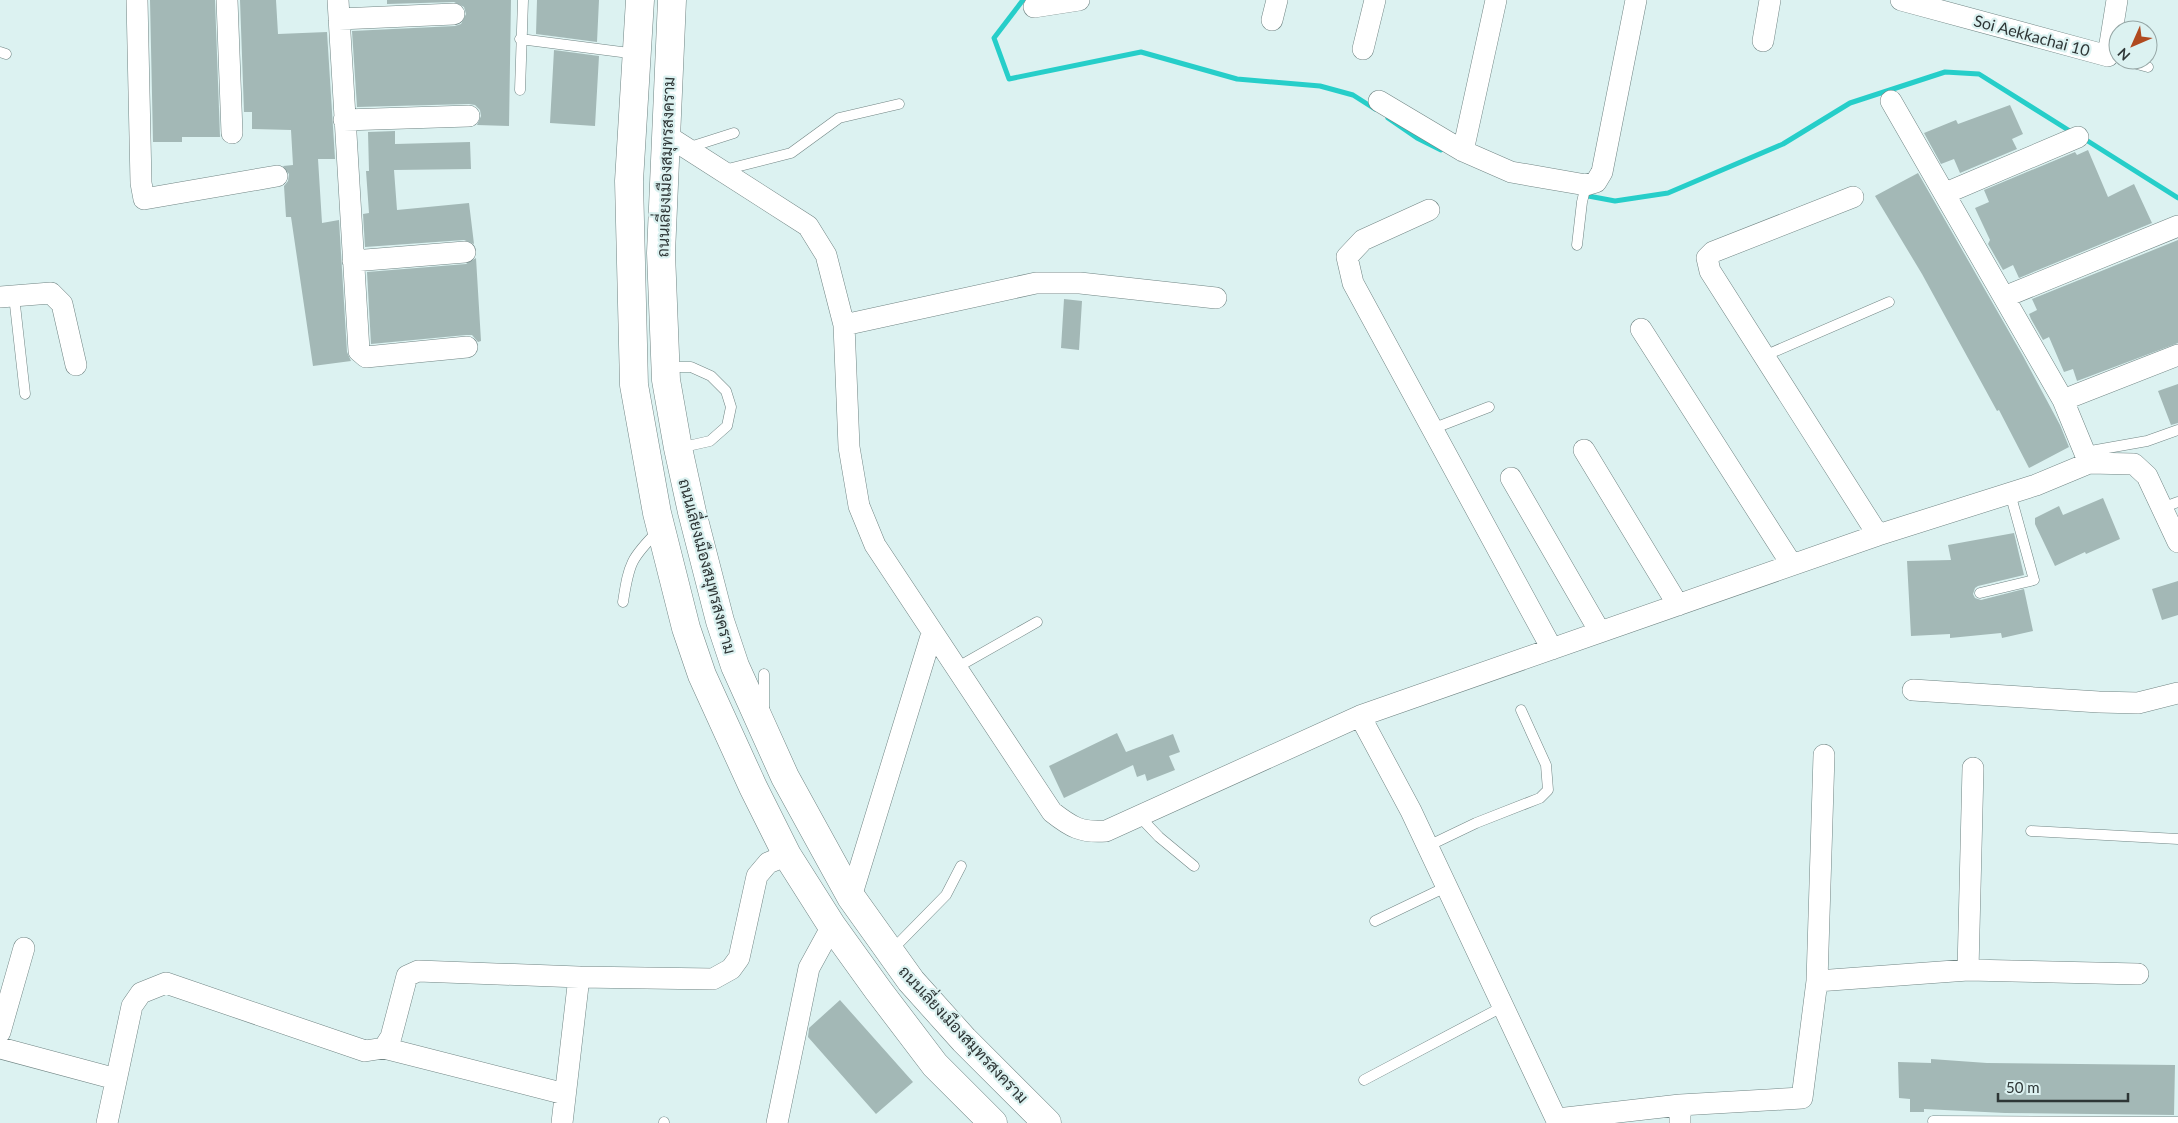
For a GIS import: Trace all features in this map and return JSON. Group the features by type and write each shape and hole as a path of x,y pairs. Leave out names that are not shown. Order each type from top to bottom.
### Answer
{"main road":[{"name":"ถนนเลี่ยงเมืองสมุทรสงคราม","path":"640,0 629,181 634,385 661,528 686,628 702,675 753,787 787,855 832,926 935,1065 993,1123"},
{"name":"ถนนเลี่ยงเมืองสมุทรสงคราม","path":"672,0 676,142 661,253 666,368 678,448 720,621 735,666 785,776 851,896 911,981 964,1040 1047,1123"}],"street":[{"path":"137,0 141,183 144,199 277,176"},
{"path":"226,0 232,132"},
{"path":"1034,7 1079,0"},
{"path":"1363,49 1375,0"},
{"path":"1463,151 1496,0"},
{"path":"1379,100 1463,151 1511,172 1584,193 1596,182 1602,172 1636,0"},
{"path":"1764,40 1770,0"},
{"name":"Soi Aekkachai 10","path":"1901,0 2108,56"},
{"name":"Soi Aekkachai 10","path":"2116,0 2116,20"},
{"path":"454,14 339,10 352,261 360,351 366,357 467,347"},
{"path":"1891,100 2063,400 2087,458"},
{"path":"344,120 469,116"},
{"path":"1946,193 2078,137"},
{"path":"676,142 808,226 826,255 844,325 849,447 858,506 875,545 1052,812 1066,823 1088,832 1106,831 1360,716 1878,535 2036,485 2087,458 2134,464 2147,476 2170,504 2178,542"},
{"path":"1853,197 1713,252 1707,258 1710,271 1878,535"},
{"path":"1429,210 1363,240 1347,257 1353,283 1552,649"},
{"path":"2004,297 2178,226"},
{"path":"352,261 465,252"},
{"path":"844,325 1036,283 1080,283 1216,298"},
{"path":"7,296 51,293 62,304 76,365"},
{"path":"1641,329 1792,565"},
{"path":"2063,400 2178,355"},
{"path":"1584,450 1678,605"},
{"path":"1511,478 1600,632"},
{"path":"851,896 932,633"},
{"path":"1913,690 2138,703 2178,693"},
{"path":"1360,716 1428,846 1557,1121 1680,1114 1802,1098 1817,981 1824,754"},
{"path":"1968,970 1973,768"},
{"path":"384,1048 392,1037 408,976 418,971 579,977 713,979 731,970 739,958 757,876 768,863 787,855"},
{"path":"777,1123 809,968 832,926"},
{"path":"0,1032 24,948"},
{"path":"1817,981 1968,970 2138,974"},
{"path":"562,1123 579,977"},
{"path":"107,1123 132,1006 141,993 166,983 365,1051 384,1048 565,1094"},
{"path":"0,1048 116,1079"}],"lane":[{"path":"520,90 522,0"},
{"path":"520,39 638,54"},
{"path":"721,170 791,153 840,118 899,104"},
{"path":"676,142 734,133"},
{"path":"1577,245 1584,193"},
{"path":"7,296 25,394"},
{"path":"1764,356 1889,302"},
{"path":"666,368 691,367 711,376 726,391 732,407 727,426 710,441 678,448"},
{"path":"1432,428 1488,406"},
{"path":"2087,458 2147,442 2178,430"},
{"path":"1980,593 2034,580 2010,493"},
{"path":"623,602 628,572 636,553 661,528"},
{"path":"956,668 1037,622"},
{"path":"762,724 764,674"},
{"path":"1428,846 1476,823 1540,798 1548,790 1546,765 1521,710"},
{"path":"1139,816 1159,837 1194,866"},
{"path":"2030,831 2178,839"},
{"path":"890,951 946,895 961,866"},
{"path":"1376,921 1446,887"},
{"path":"1364,1080 1504,1006"},
{"path":"1933,1121 2178,1122"}],"building":[{"path":"150,0 215,0 220,137 182,137 182,142 153,142"},
{"path":"240,0 276,0 278,34 327,32 335,159 318,159 322,223 339,220 347,352 351,361 313,366 291,217 286,217 284,186 288,181 289,174 283,166 293,165 291,130 252,129 252,112 244,112"},
{"path":"387,0 511,0 509,126 477,125 481,116 480,110 475,105 469,104 357,107 352,31 455,26 461,24 466,14 464,7 454,2 387,4"},
{"path":"537,0 599,0 597,42 536,34"},
{"path":"554,50 599,56 595,126 550,123"},
{"path":"2010,105 2023,134 2012,139 2017,149 1960,173 1954,159 1941,164 1924,133 1956,120 1958,124"},
{"path":"395,131 395,144 470,142 471,169 394,170 397,210 469,203 474,244 464,240 365,247 363,214 369,213 366,171 369,171 368,132"},
{"path":"2088,150 2108,197 2134,184 2152,223 2019,278 2013,265 2003,270 1988,244 1990,240 1975,208 1989,202 1984,190 2075,152 2077,155"},
{"path":"1918,173 2023,356 2060,425 2069,447 2029,468 1999,410 1997,411 1922,274 1875,196"},
{"path":"2178,240 2178,343 2077,381 2073,369 2064,372 2049,337 2043,340 2031,319 2029,314 2037,310 2032,299"},
{"path":"476,258 481,341 478,342 472,335 466,335 371,344 367,272 466,264"},
{"path":"1064,299 1082,301 1079,350 1061,348"},
{"path":"2178,384 2178,423 2171,425 2158,391"},
{"path":"2103,498 2120,539 2055,566 2035,524 2035,518 2059,506 2063,515"},
{"path":"2014,533 2024,575 1978,586 1973,594 1975,598 1981,600 2024,589 2033,631 2002,638 2001,633 1950,638 1950,634 1911,636 1907,561 1951,560 1948,545"},
{"path":"2178,581 2178,615 2162,620 2152,589"},
{"path":"1117,733 1126,752 1173,734 1180,752 1169,756 1175,770 1147,781 1145,774 1137,777 1133,765 1064,798 1049,766"},
{"path":"840,1000 913,1082 876,1114 808,1037 809,1028"},
{"path":"1931,1059 1987,1063 2175,1065 2174,1115 2005,1113 1924,1109 1924,1112 1910,1112 1910,1099 1899,1098 1898,1062 1931,1063"}],"waterway":[{"path":"1023,0 994,38 1009,79 1141,52 1237,79 1320,86 1353,95 1375,109"},
{"path":"1583,195 1615,201 1668,193 1783,144 1850,103 1945,72 1979,74 2073,133"},
{"path":"1388,118 1417,138 1441,150"},
{"path":"2083,138 2178,198"}]}
